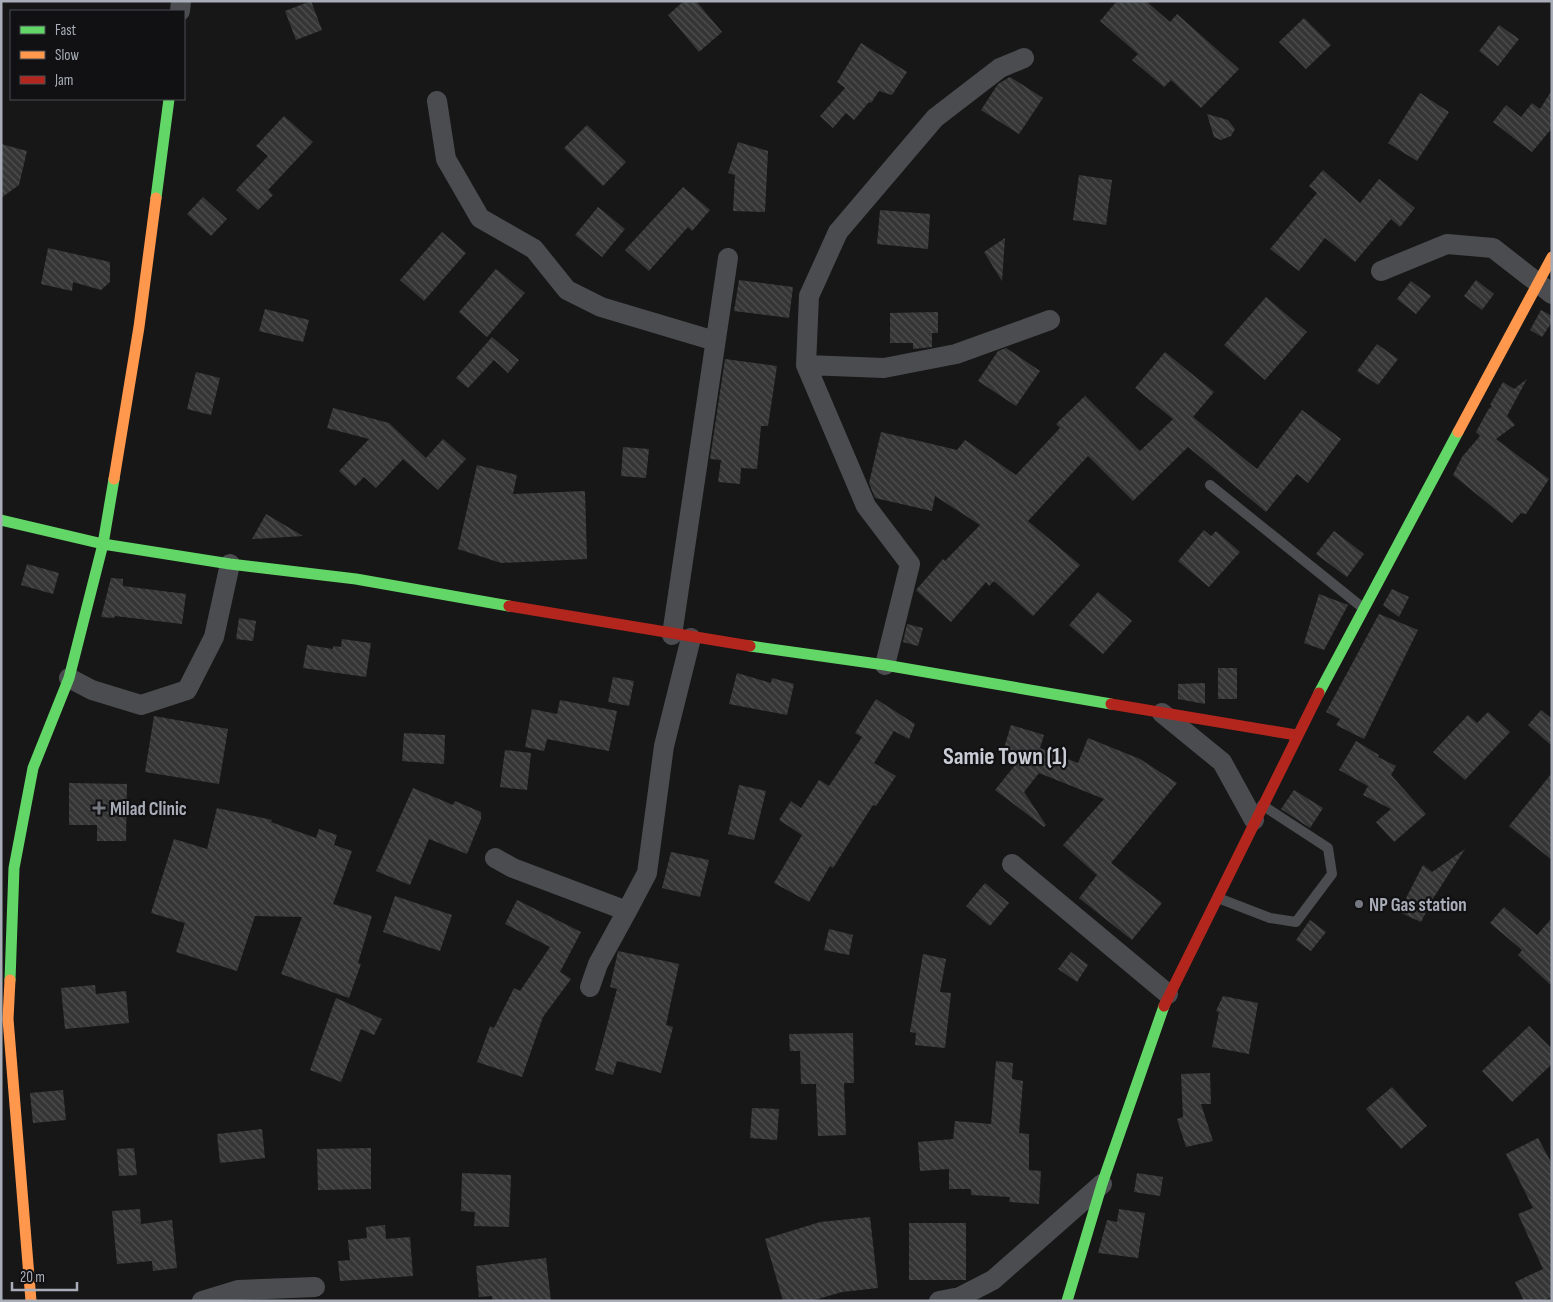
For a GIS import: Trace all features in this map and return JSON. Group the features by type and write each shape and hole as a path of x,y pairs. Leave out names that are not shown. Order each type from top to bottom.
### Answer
{"street":[{"path":"885,665 910,564 866,506 806,365 808,296 838,232 935,118 1000,68 1024,58"},
{"path":"31,1301 5,1020 14,868 32,768 69,678 103,544 139,327 169,100"},
{"path":"437,101 446,158 480,218 534,249 567,290 601,307 716,341"},
{"path":"1381,271 1447,244 1493,248 1545,289"},
{"path":"1066,1301 1102,1184 1168,994 1296,736 1364,608 1545,289 1552,257"},
{"path":"590,987 598,964 647,873 664,746 682,636 716,341 728,258"},
{"path":"806,365 884,368 956,354 1050,320"},
{"path":"1,520 103,544 230,564 356,579 682,636 885,665 1296,736"},
{"path":"69,678 92,690 141,705 187,690 214,637 230,564"},
{"path":"1161,712 1222,762 1258,813"},
{"path":"495,858 514,868 628,911"},
{"path":"1012,864 1168,994"},
{"path":"939,1301 960,1297 993,1280 1102,1184"},
{"path":"202,1301 238,1290 315,1287"}],"lane":[{"path":"1210,485 1364,608"},
{"path":"1217,897 1270,918 1296,922 1332,874 1328,848 1258,813"}],"building":[{"path":"311,1 322,30 296,40 285,11"},
{"path":"684,1 696,1 722,32 699,52 668,15"},
{"path":"1117,1 1146,1 1170,22 1177,14 1239,69 1201,108 1171,80 1164,87 1132,60 1138,54 1100,21"},
{"path":"1304,18 1331,45 1306,69 1279,42"},
{"path":"1499,25 1519,39 1498,66 1479,51"},
{"path":"861,43 907,72 892,95 879,91 871,103 869,102 854,120 846,113 833,128 820,116 845,88 837,82"},
{"path":"1010,77 1043,98 1019,134 981,110 998,84"},
{"path":"1552,90 1552,128 1532,152 1493,122 1506,105 1521,117 1532,103 1540,109"},
{"path":"1420,93 1449,112 1417,161 1388,143"},
{"path":"1207,114 1228,120 1235,129 1231,136 1221,140 1214,137"},
{"path":"284,116 313,142 268,190 273,195 258,210 236,190 268,156 256,146"},
{"path":"587,125 626,162 603,186 564,148"},
{"path":"738,142 768,151 765,212 733,211 735,175 728,173"},
{"path":"1,144 27,151 19,185 1,198"},
{"path":"1323,170 1360,203 1379,179 1415,208 1400,227 1391,219 1355,262 1325,238 1299,271 1270,249 1317,193 1309,186"},
{"path":"1079,175 1112,180 1106,225 1073,220"},
{"path":"683,187 710,210 692,231 688,227 649,271 625,250"},
{"path":"203,197 227,219 211,236 187,214"},
{"path":"598,207 625,229 602,257 575,235"},
{"path":"880,210 930,214 928,249 877,244"},
{"path":"442,232 466,253 424,301 400,280"},
{"path":"1005,238 1002,281 984,252"},
{"path":"48,248 110,262 110,282 101,290 73,282 72,291 41,284"},
{"path":"496,269 525,293 487,337 459,312"},
{"path":"739,280 793,287 789,318 734,311"},
{"path":"1476,280 1494,294 1482,310 1464,296"},
{"path":"1411,281 1431,296 1416,314 1397,299"},
{"path":"1266,297 1307,332 1265,380 1224,345"},
{"path":"265,309 309,320 303,342 259,331"},
{"path":"1541,310 1552,316 1552,322 1542,337 1530,330"},
{"path":"938,312 938,333 932,333 932,347 913,349 913,343 890,343 890,313"},
{"path":"492,337 519,360 508,373 494,360 468,388 456,378"},
{"path":"1377,344 1398,359 1378,385 1357,371"},
{"path":"1006,348 1040,371 1016,406 978,381 998,351"},
{"path":"1165,352 1214,392 1193,417 1257,469 1302,410 1341,439 1308,483 1297,474 1266,512 1188,447 1133,501 1088,456 1028,521 1080,565 1033,616 994,581 989,586 986,582 951,622 916,590 943,559 945,561 980,525 935,496 932,511 875,498 869,483 881,432 957,450 965,440 1016,475 1060,428 1056,424 1085,396 1140,451 1173,419 1135,388"},
{"path":"725,359 777,366 768,426 761,426 757,469 741,468 740,484 718,482 721,460 710,459"},
{"path":"196,372 220,378 211,415 187,409"},
{"path":"1527,379 1507,416 1515,425 1496,439 1549,479 1526,514 1521,513 1512,523 1453,475 1462,457 1480,436 1476,432 1492,406 1490,405 1503,382 1514,389"},
{"path":"333,408 389,423 426,458 443,439 466,459 438,490 403,459 376,488 364,477 355,486 339,471 369,439 327,428"},
{"path":"623,447 649,449 646,478 621,476"},
{"path":"477,465 517,475 513,494 585,491 587,559 501,563 458,549"},
{"path":"266,514 303,536 252,539"},
{"path":"1204,530 1211,536 1216,531 1240,552 1209,587 1178,561"},
{"path":"1334,531 1364,554 1347,577 1316,554"},
{"path":"27,564 59,573 53,594 21,585"},
{"path":"111,578 123,579 123,586 186,594 182,624 115,616 114,618 101,617"},
{"path":"1392,589 1409,597 1399,617 1383,605"},
{"path":"1098,592 1132,621 1103,654 1069,625"},
{"path":"1319,594 1348,605 1324,650 1304,643"},
{"path":"1379,614 1418,630 1364,739 1336,725 1340,719 1326,712"},
{"path":"239,618 256,621 253,641 236,639"},
{"path":"907,624 923,628 918,646 903,642"},
{"path":"342,639 371,643 366,677 303,668 307,645 333,649 333,646 341,647"},
{"path":"1218,668 1237,668 1237,699 1218,699"},
{"path":"737,673 771,683 772,678 794,684 787,715 729,704"},
{"path":"613,677 634,681 629,706 608,702"},
{"path":"1205,683 1205,704 1178,699 1178,684"},
{"path":"876,699 915,724 909,739 894,731 874,763 896,776 876,806 873,805 833,868 830,866 809,902 774,883 802,835 779,820 791,801 801,808 819,780 829,786 862,737 855,733"},
{"path":"560,700 617,711 609,751 547,739 544,751 525,747 532,709 557,714"},
{"path":"1541,710 1552,719 1552,746 1528,725"},
{"path":"1488,712 1510,732 1465,780 1433,752 1468,715 1477,723"},
{"path":"154,716 228,729 219,784 145,772"},
{"path":"1011,725 1044,735 1040,748 1078,763 1088,738 1140,759 1177,783 1111,863 1162,903 1132,940 1079,898 1097,875 1063,845 1104,799 1039,773 1024,792 1046,825 1044,827 995,790 1024,754 1004,748"},
{"path":"404,733 445,735 444,764 402,761"},
{"path":"1356,741 1379,755 1378,757 1396,766 1391,775 1426,814 1394,842 1376,822 1391,809 1363,795 1368,786 1339,770"},
{"path":"505,750 531,753 527,790 500,787"},
{"path":"1552,773 1552,860 1509,826"},
{"name":"Milad Clinic","path":"69,783 127,784 126,841 97,841 97,825 69,825"},
{"path":"739,785 766,791 754,840 728,834"},
{"path":"413,788 453,805 455,801 481,812 481,819 467,854 429,839 410,885 376,871"},
{"path":"1294,790 1323,808 1310,828 1281,809"},
{"path":"217,808 272,820 271,822 316,838 319,829 337,835 334,845 352,851 333,904 372,916 358,963 361,964 349,998 281,974 302,917 255,916 237,971 176,952 185,923 151,913 174,839 207,849"},
{"path":"1465,849 1432,900 1421,922 1399,912 1423,865 1432,872"},
{"path":"671,852 709,860 700,897 662,888"},
{"path":"985,883 1009,903 990,926 966,906"},
{"path":"395,896 452,915 440,951 383,932"},
{"path":"517,900 581,932 560,972 571,979 543,1017 522,1077 477,1062 490,1026 494,1028 514,988 520,991 550,947 505,924"},
{"path":"1504,907 1537,935 1552,918 1552,986 1518,955 1522,950 1490,923"},
{"path":"1310,920 1326,932 1311,951 1296,940"},
{"path":"829,929 853,935 849,955 824,950"},
{"path":"618,951 679,964 666,1025 673,1027 661,1073 617,1061 613,1075 595,1070 617,989 610,987"},
{"path":"1071,952 1088,965 1077,982 1058,969"},
{"path":"923,954 946,959 940,992 951,993 945,1048 915,1045 916,1033 910,1032"},
{"path":"95,985 96,994 126,991 129,1023 65,1029 61,988"},
{"path":"1223,996 1258,1003 1249,1054 1212,1047 1219,1012 1216,1011"},
{"path":"336,998 382,1019 374,1035 361,1029 341,1082 310,1070"},
{"path":"1529,1026 1552,1049 1552,1064 1512,1102 1482,1071"},
{"path":"853,1033 854,1083 844,1083 846,1135 818,1136 816,1084 801,1084 800,1051 790,1051 789,1034"},
{"path":"996,1061 1013,1063 1012,1079 1023,1081 1019,1133 1029,1134 1029,1170 1041,1171 1039,1204 1009,1202 1010,1197 971,1195 971,1189 949,1189 949,1169 920,1171 918,1142 953,1139 955,1121 991,1124"},
{"path":"1210,1073 1211,1104 1201,1104 1213,1141 1186,1147 1177,1119 1183,1117 1181,1074"},
{"path":"1392,1087 1427,1126 1401,1149 1366,1109"},
{"path":"63,1090 66,1120 33,1123 30,1093"},
{"path":"752,1108 779,1109 777,1140 750,1138"},
{"path":"262,1129 265,1158 220,1163 217,1134"},
{"path":"1538,1138 1552,1164 1552,1297 1543,1301 1524,1301 1515,1282 1543,1269 1518,1214 1533,1208 1506,1154"},
{"path":"134,1148 137,1175 119,1176 117,1149"},
{"path":"371,1148 371,1189 318,1190 317,1149"},
{"path":"462,1173 511,1175 509,1227 474,1226 475,1212 461,1211"},
{"path":"1137,1173 1163,1177 1160,1196 1134,1192"},
{"path":"140,1209 141,1224 172,1220 177,1268 153,1271 152,1261 117,1264 112,1211"},
{"path":"1119,1209 1145,1213 1138,1258 1098,1253 1107,1220 1117,1222"},
{"path":"870,1217 878,1288 842,1292 811,1301 783,1301 765,1239 820,1222"},
{"path":"909,1223 966,1223 966,1280 909,1280"},
{"path":"385,1225 386,1239 410,1237 413,1276 340,1281 338,1261 350,1260 348,1240 367,1238 366,1227"},
{"path":"546,1258 551,1301 492,1301 492,1296 479,1297 476,1266"}],"traffic: fast":[{"path":"156,198 169,100"},
{"path":"1319,693 1458,432"},
{"path":"10,980 14,868 33,768 69,678 103,544 114,479"},
{"path":"1,520 103,544 230,564 356,579 509,606"},
{"path":"750,646 885,665 1111,704"},
{"path":"1067,1301 1102,1184 1164,1006"}],"traffic: slow":[{"path":"114,479 139,327 156,198"},
{"path":"1458,432 1552,257"},
{"path":"10,980 8,1019 31,1301"}],"traffic: jam":[{"path":"509,606 750,646"},
{"path":"1164,1006 1319,693"},
{"path":"1111,704 1296,735"}],"place":[{"name":"Milad Clinic","path":"99,808"},
{"name":"NP Gas station","path":"1359,904"}],"district":[{"name":"Samie Town (1)","path":"1005,756"}]}
